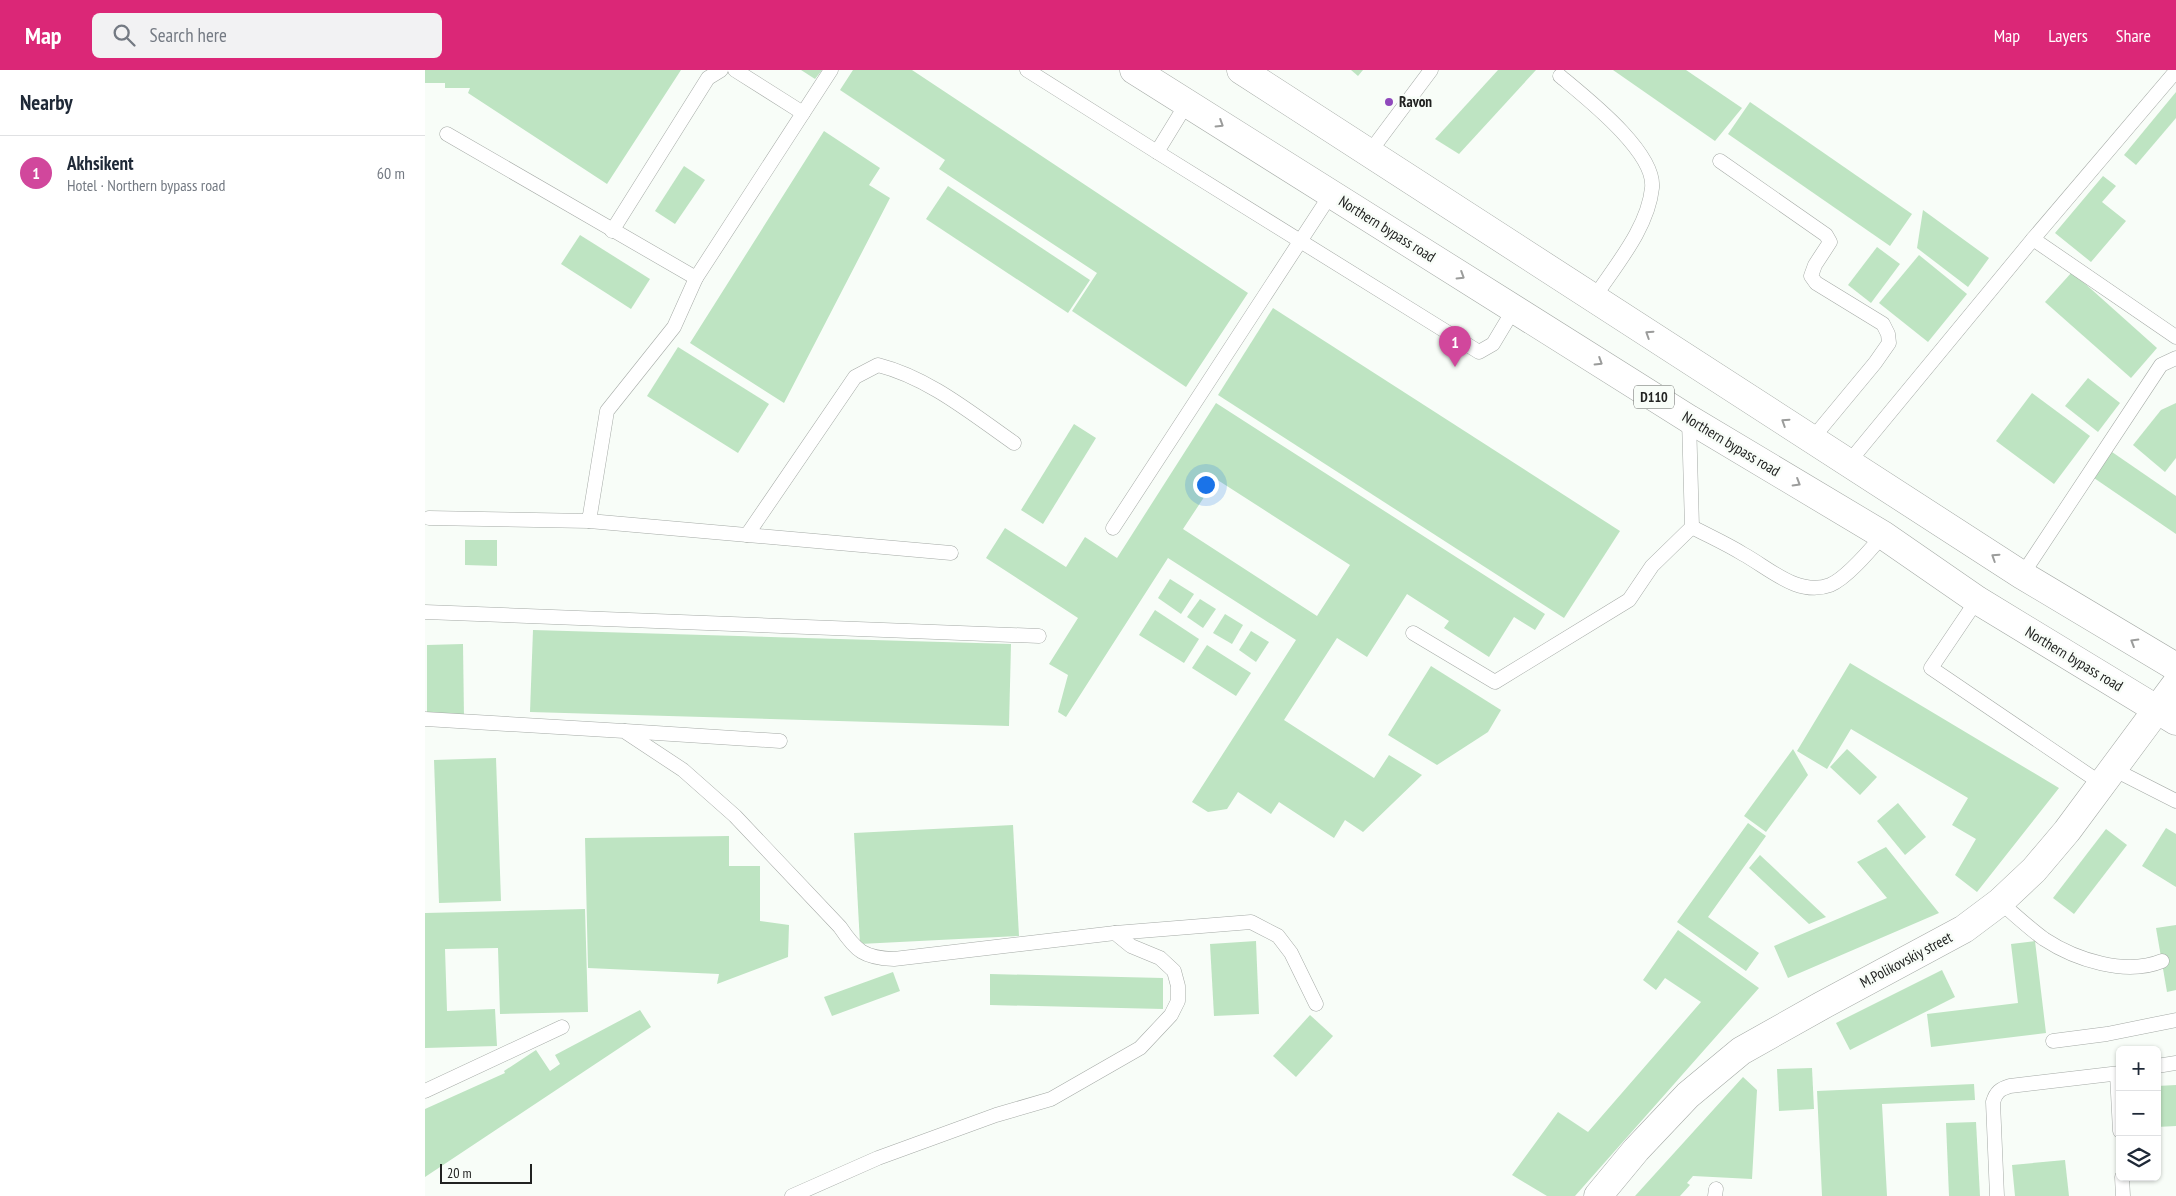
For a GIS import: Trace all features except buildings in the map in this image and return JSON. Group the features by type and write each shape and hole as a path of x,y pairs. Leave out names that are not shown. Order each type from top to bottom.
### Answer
{"main road":[{"name":"Northern bypass road","path":"1134,70 1689,419 1883,536 1977,600 2166,715"},
{"path":"1241,70 2022,575 2176,667"},
{"name":"M.Polikovskiy street","path":"1599,1196 1636,1150 1688,1095 1741,1051 1964,929 2000,902 2039,863 2067,831 2107,776 2166,715 2176,684"}],"lane":[{"path":"612,231 709,78 721,70"},
{"path":"735,70 803,113"},
{"path":"589,521 607,411 674,327 696,278 831,70"},
{"path":"1027,70 1479,352 1493,344 1514,309"},
{"path":"1369,153 1431,70"},
{"path":"1849,462 2033,239 2176,71"},
{"path":"1560,76 1609,118 1634,146 1647,167 1653,186 1648,208 1636,233 1594,298"},
{"path":"1157,152 1187,103"},
{"path":"447,134 696,278"},
{"path":"1720,161 1826,234 1830,242 1815,265 1811,276 1816,284 1883,324 1889,334 1889,343 1875,363 1812,439"},
{"path":"1113,528 1331,194"},
{"path":"2033,239 2176,337"},
{"path":"2022,575 2161,365 2176,358"},
{"path":"747,535 855,377 878,365 902,371 931,386 1014,443"},
{"path":"1413,633 1495,682 1629,600 1652,566 1692,527 1689,419"},
{"path":"429,518 589,521 951,553"},
{"path":"1692,527 1744,554 1775,574 1800,586 1816,588 1831,584 1855,566 1883,536"},
{"path":"1977,600 1931,668 2107,776 2176,800"},
{"path":"425,612 1039,636"},
{"path":"425,719 780,740"},
{"path":"624,731 683,770 735,816 840,927 853,946 874,958 894,959 1115,933 1251,922 1278,936 1287,947 1316,1004"},
{"path":"2000,902 2045,939 2077,956 2130,967 2162,961"},
{"path":"792,1196 878,1158 996,1115 1051,1099 1140,1048 1171,1015 1178,1001 1178,986 1175,972 1160,958 1131,946 1115,933"},
{"path":"2053,1041 2107,1034 2176,1020"},
{"path":"425,1091 562,1027"},
{"path":"2161,1065 2176,1063"},
{"path":"1997,1196 1993,1102 1996,1093 2010,1086 2116,1073"},
{"path":"2122,1181 2123,1196"}],"place":[{"name":"Ravon","path":"1389,102"},
{"name":"Akhsikent","path":"1455,367"}]}
